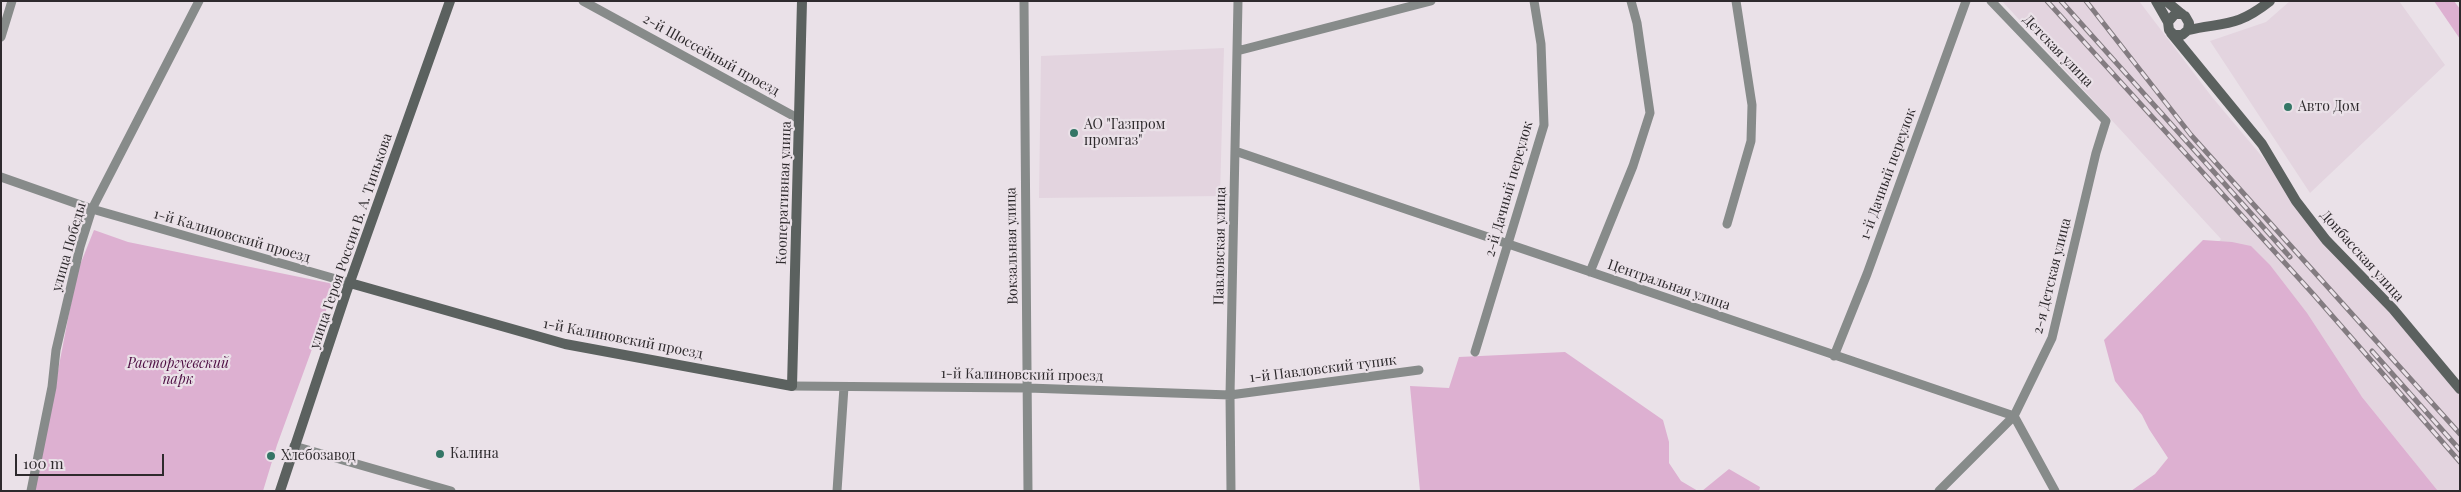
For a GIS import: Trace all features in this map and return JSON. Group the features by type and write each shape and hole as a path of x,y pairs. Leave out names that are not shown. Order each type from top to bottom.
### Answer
{"street":[{"path":"1,37 12,1"},
{"name":"улица Победы","path":"31,491 52,387 56,350 80,247 92,209 199,1"},
{"name":"улица Героя России В. А. Тинькова","path":"280,491 350,283 450,1"},
{"name":"2-й Шоссейный проезд","path":"583,1 800,119"},
{"name":"Кооперативная улица","path":"792,386 802,1"},
{"name":"Вокзальная улица","path":"1024,1 1028,491"},
{"name":"Павловская улица","path":"1231,491 1230,395 1238,1"},
{"path":"1237,51 1431,1"},
{"name":"2-й Дачный переулок","path":"1475,352 1544,125 1541,44 1534,1"},
{"path":"1590,272 1633,166 1650,113 1631,1"},
{"path":"1727,224 1751,141 1752,105 1736,1"},
{"name":"1-й Дачный переулок","path":"1834,356 1867,274 1966,1"},
{"name":"Детская улица","path":"1991,1 2106,121"},
{"path":"2156,1 2168,22 2171,33 2178,35 2186,31 2245,19 2270,1"},
{"path":"2166,1 2184,15 2189,22 2186,31"},
{"path":"2168,22 2175,14 2184,15 2212,26"},
{"name":"Донбасская улица","path":"2186,31 2197,65"},
{"name":"Донбасская улица","path":"2171,33 2262,144 2296,201 2326,240 2393,310 2460,389"},
{"name":"2-я Детская улица","path":"1939,491 2014,416 2052,338 2096,154 2106,121"},
{"name":"Центральная улица","path":"1235,151 2014,416"},
{"name":"1-й Калиновский проезд","path":"1,177 92,209 565,344 792,386 1028,388 1230,395"},
{"name":"1-й Павловский тупик","path":"1230,395 1419,370"},
{"path":"837,491 844,387"},
{"path":"2014,416 2055,491"},
{"path":"294,446 451,491"}],"shaded area":[{"path":"2002,1 2139,1 2212,97 2460,392 2460,491 2438,491 2358,392 2214,248 2221,239"},
{"path":"2290,1 2399,1 2445,65 2310,193 2210,41 2266,22"},
{"path":"1224,48 1220,196 1039,198 1041,56"}],"green space":[{"path":"2434,1 2454,1 2460,9 2460,39"},
{"name":"Расторгуевский парк","path":"94,230 128,242 329,283 335,286 277,445 263,491 35,491 78,270"},
{"path":"2203,240 2232,242 2251,246 2270,265 2307,313 2362,397 2438,491 2131,491 2155,474 2168,458 2142,415 2115,381 2104,340"},
{"path":"1565,352 1663,420 1669,442 1669,463 1681,481 1698,491 1420,491 1410,386 1449,388 1459,357"},
{"path":"1729,469 1760,487 1759,491 1702,491"}],"railway":[{"path":"2047,1 2314,295 2460,462"},
{"path":"2061,1 2290,257"},
{"path":"2086,1 2191,135 2460,434"},
{"path":"2372,351 2460,450"}],"place":[{"name":"Авто Дом","path":"2288,107"},
{"name":"АО \"Газпром промгаз\"","path":"1074,133"},
{"name":"Калина","path":"440,454"},
{"name":"Хлебозавод","path":"271,456"}]}
